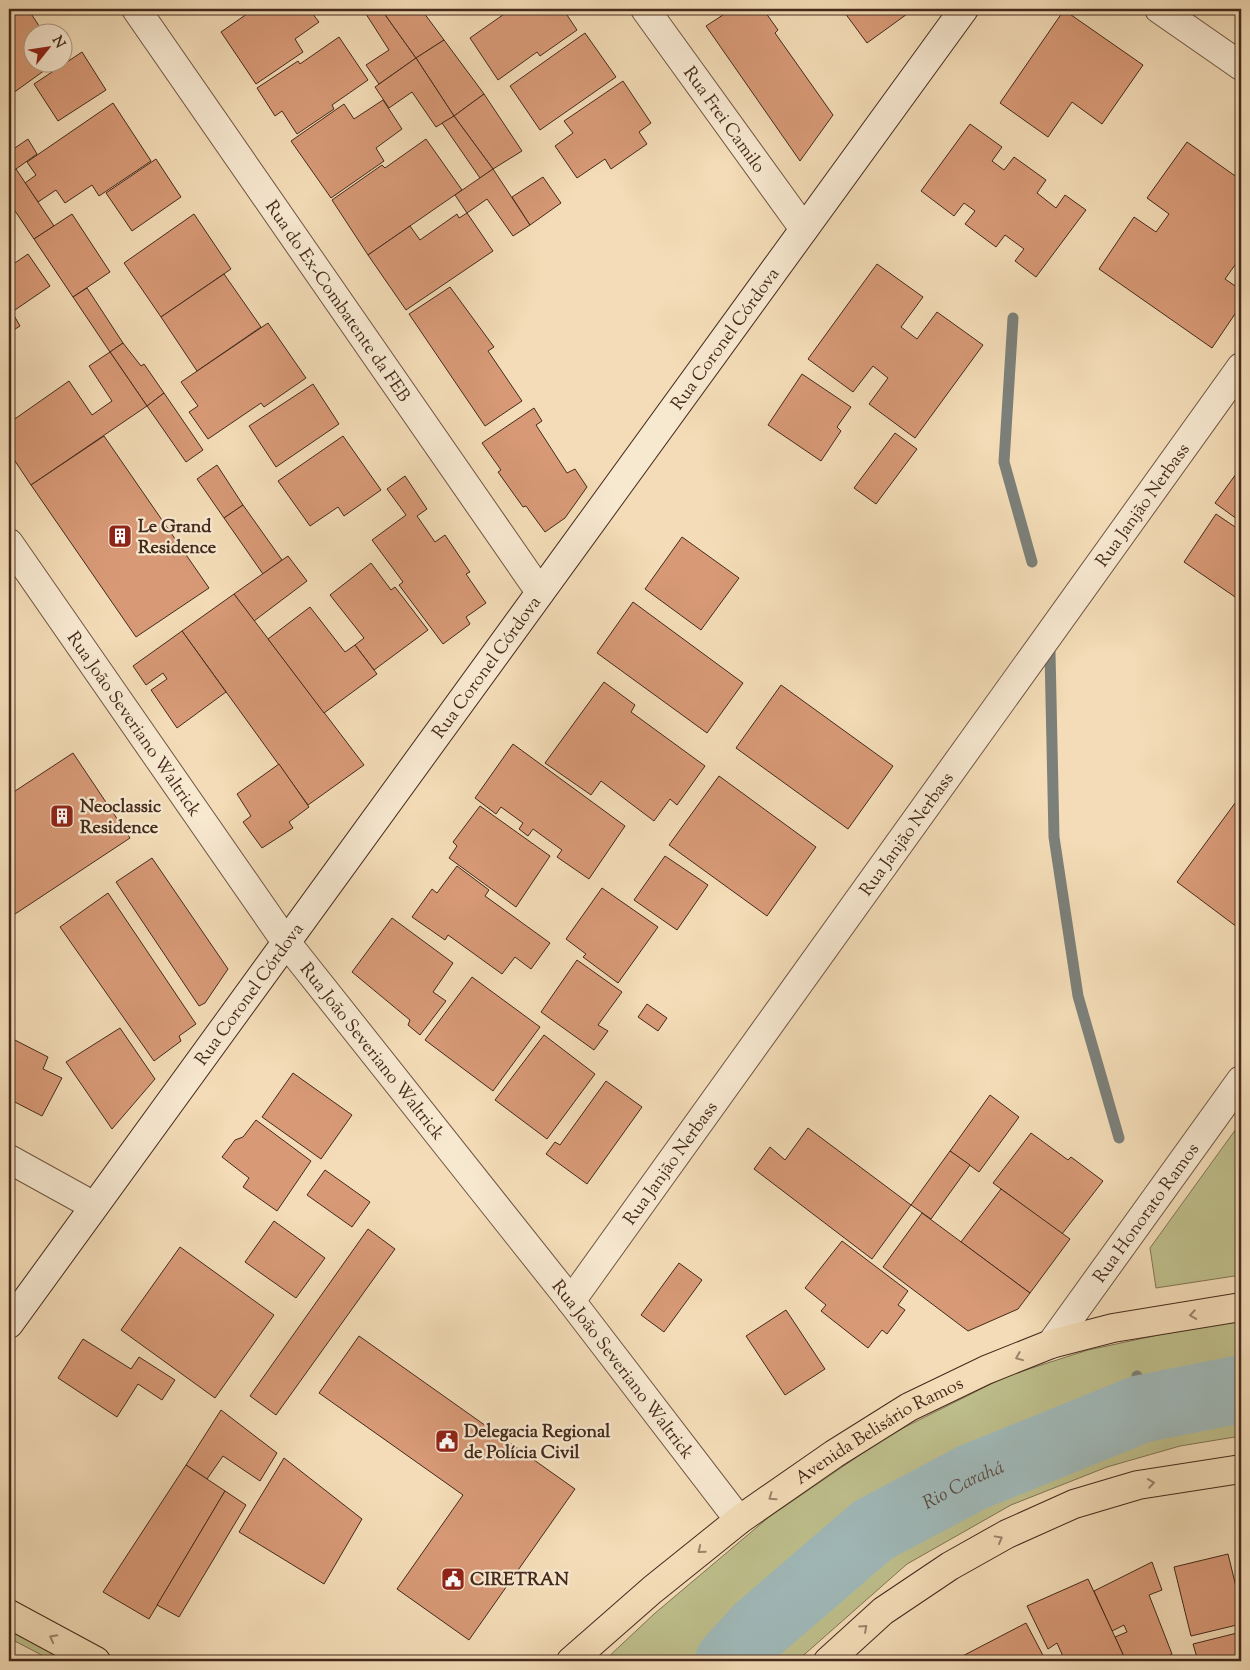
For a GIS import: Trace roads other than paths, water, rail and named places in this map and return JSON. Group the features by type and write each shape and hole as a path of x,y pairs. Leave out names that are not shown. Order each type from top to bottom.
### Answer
{"main road":[{"name":"Avenida Belisário Ramos","path":"571,1661 652,1590 739,1520 834,1454 909,1407 986,1370 1051,1344 1113,1328 1241,1307"},
{"path":"830,1661 883,1611 950,1566 1008,1534 1074,1504 1138,1484 1241,1469"},
{"path":"9,1614 96,1661"}],"street":[{"name":"Rua do Ex-Combatente da FEB","path":"136,9 540,592"},
{"name":"Rua Frei Camilo","path":"645,9 804,229"},
{"name":"Rua Coronel Córdova","path":"9,1324 964,9"},
{"path":"1159,9 1241,66"},
{"name":"Rua Janjão Nerbass","path":"571,1301 1241,366"},
{"name":"Rua João Severiano Waltrick","path":"9,543 286,942 571,1301 739,1520"},
{"name":"Rua Honorato Ramos","path":"1051,1344 1241,1080"},
{"path":"9,1159 94,1206"}],"waterway":[{"path":"1013,318 1004,462 1032,562"},
{"path":"1050,652 1054,837 1078,996 1119,1138"},
{"path":"1137,1376 1141,1409"},
{"name":"Rio Carahá","path":"729,1661 758,1629 873,1530 973,1477 1141,1409 1241,1389"}],"place":[{"name":"Le Grand Residence","path":"120,536"},
{"name":"Neoclassic Residence","path":"62,816"},
{"name":"Delegacia Regional de Polícia Civil","path":"447,1441"},
{"name":"CIRETRAN","path":"453,1579"}]}
